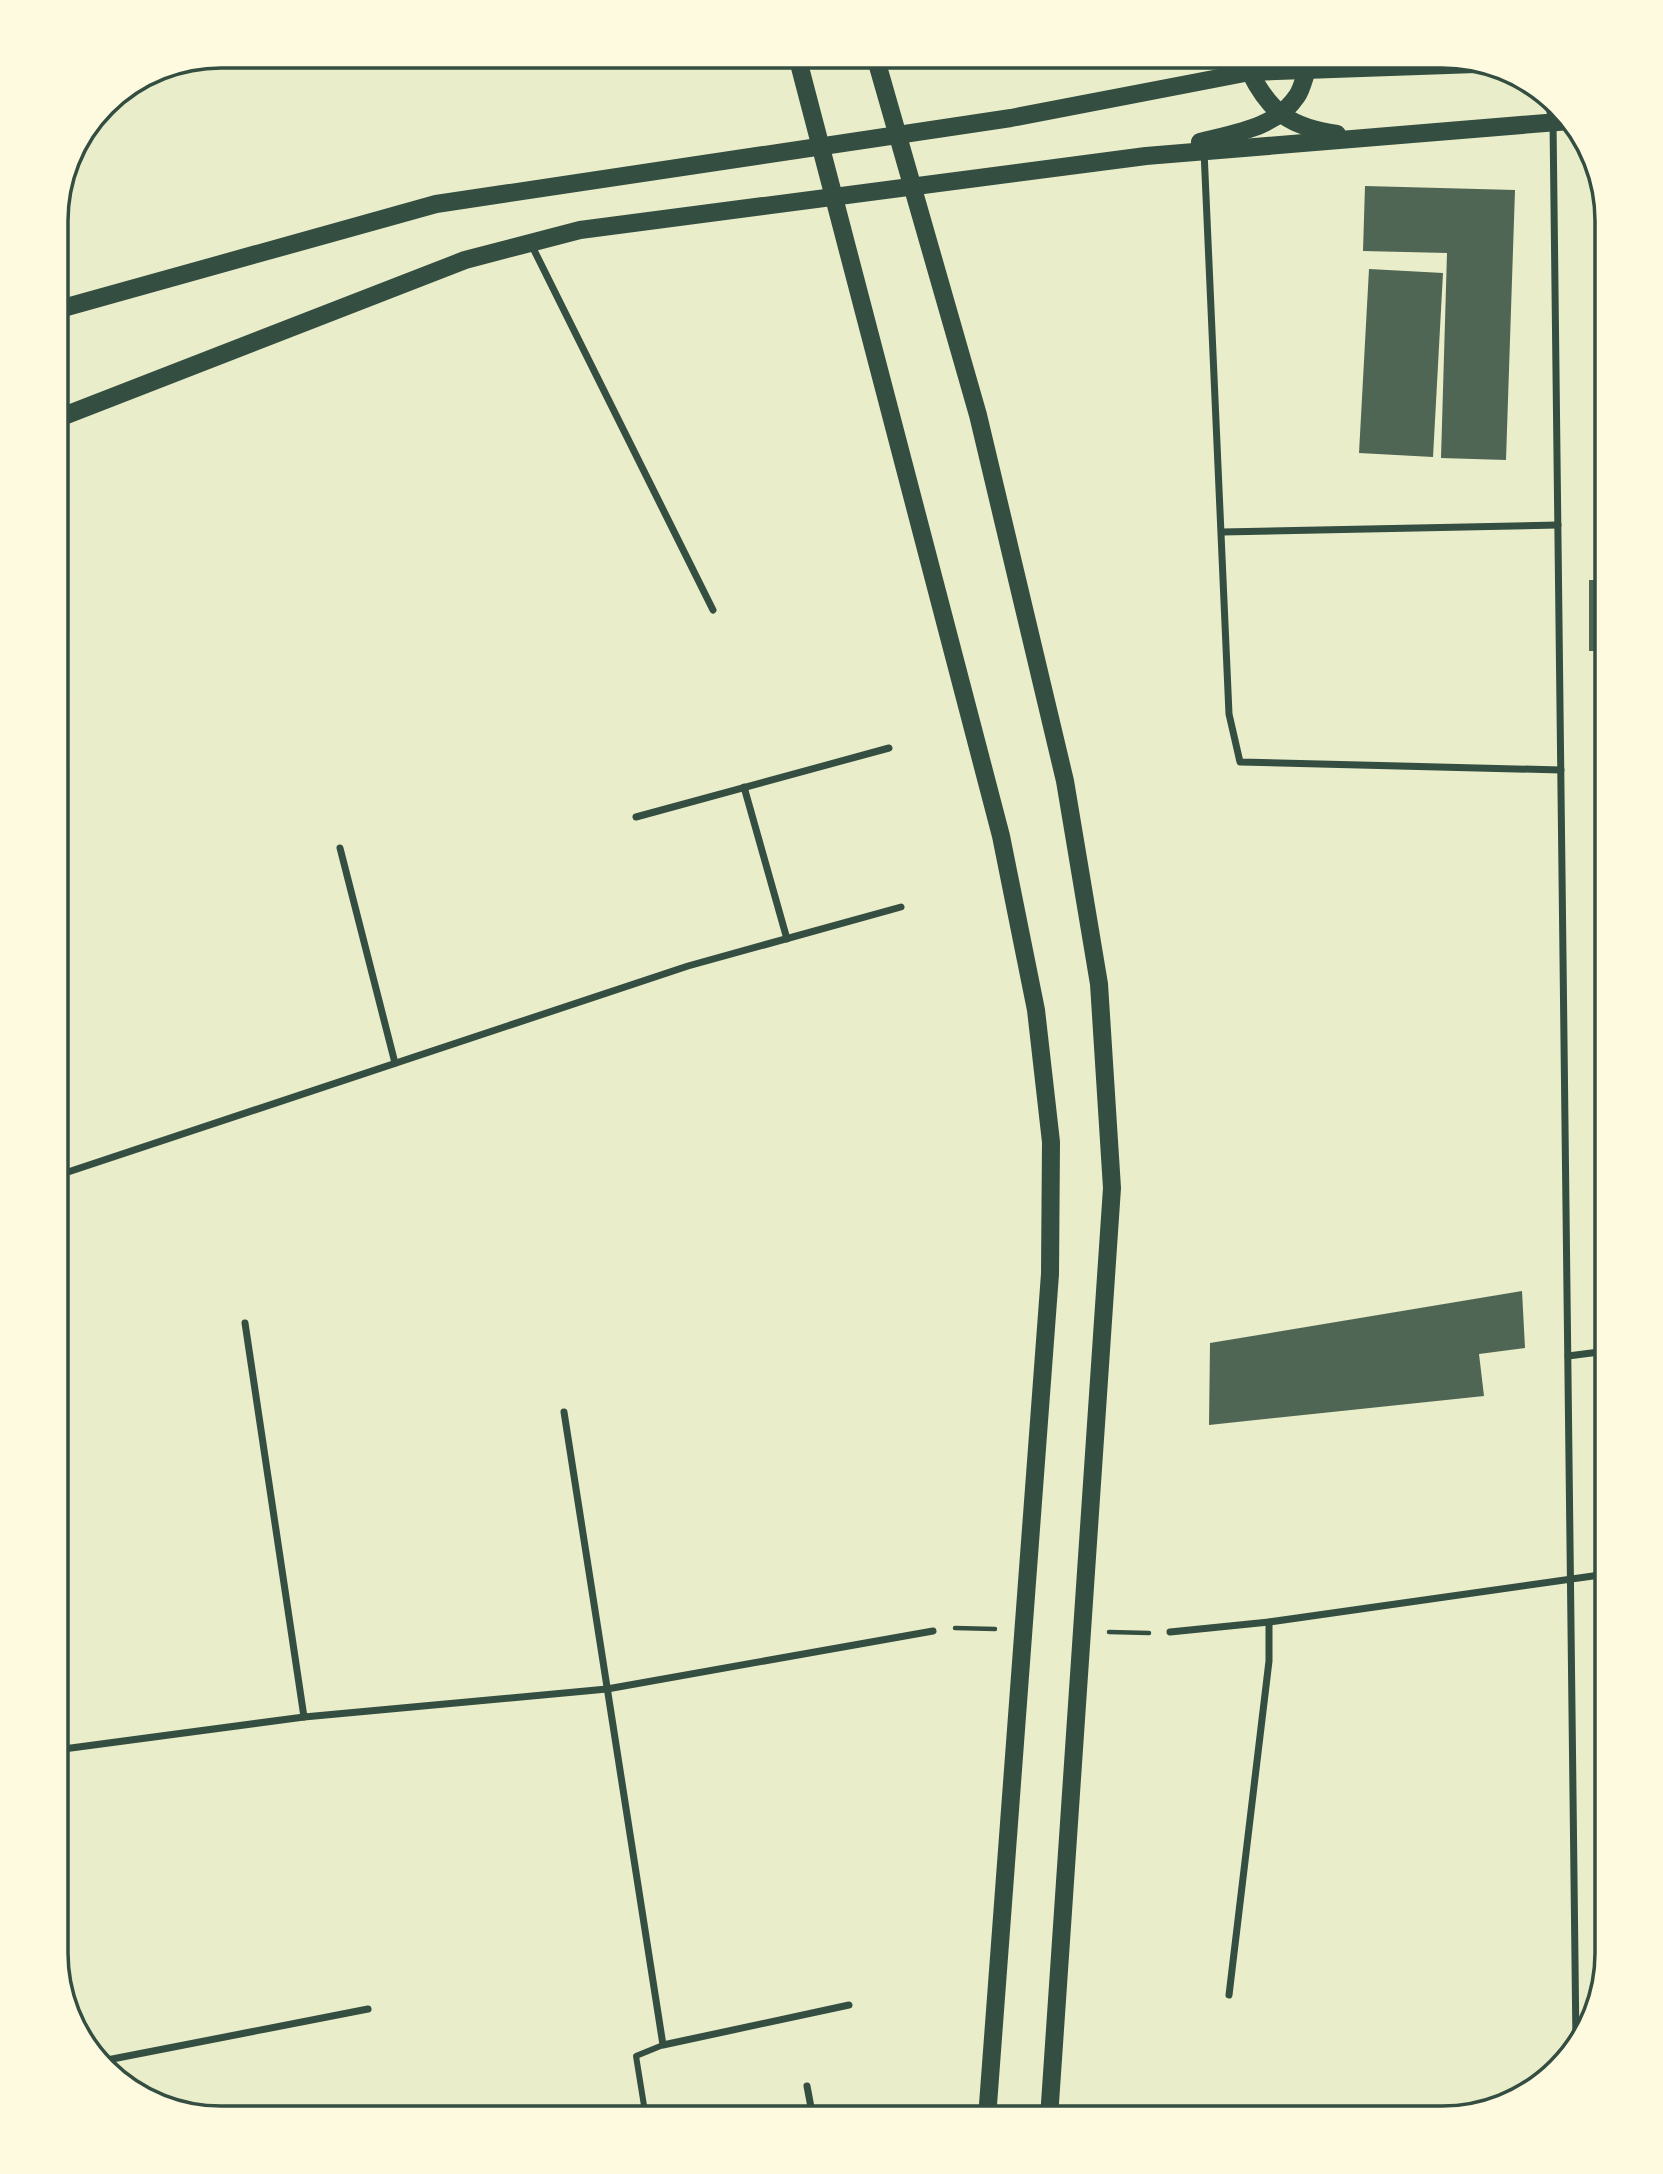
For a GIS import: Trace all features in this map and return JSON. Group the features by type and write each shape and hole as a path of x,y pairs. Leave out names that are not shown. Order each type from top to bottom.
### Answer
{"main road":[{"path":"800,68 1001,836 1037,1010 1051,1142 1050,1274 988,2106"},
{"path":"879,69 981,429 1065,781 1099,984 1112,1188 1050,2106"},
{"path":"69,306 436,204 1011,118 1228,69"},
{"path":"1251,69 1262,96 1280,114 1318,131 1368,138"},
{"path":"1146,156 1252,129 1280,114 1298,95 1305,69"},
{"path":"69,414 465,260 580,230 1146,156 1557,121"}],"street":[{"path":"1562,127 1558,525 1576,2027"},
{"path":"1204,150 1229,714 1240,762 1561,770"},
{"path":"531,243 713,610"},
{"path":"1222,532 1558,525"},
{"path":"636,817 889,748"},
{"path":"744,787 787,939"},
{"path":"340,848 395,1063"},
{"path":"68,1172 688,966 901,907"},
{"path":"244,1322 304,1717"},
{"path":"1568,1356 1595,1353"},
{"path":"564,1412 663,2045"},
{"path":"1170,1632 1269,1622 1595,1576"},
{"path":"1229,1995 1269,1661 1269,1622"},
{"path":"68,1748 304,1717 607,1689 933,1631"},
{"path":"644,2106 636,2056 663,2045 849,2005"},
{"path":"111,2059 368,2009"},
{"path":"807,2086 811,2106"}],"building":[{"path":"1365,186 1515,190 1506,460 1441,458 1447,253 1363,251"},
{"path":"1369,269 1443,273 1433,457 1359,453"},
{"path":"1589,580 1595,580 1595,651 1589,651"},
{"path":"1522,1291 1525,1348 1479,1354 1484,1396 1209,1425 1210,1343"}]}
